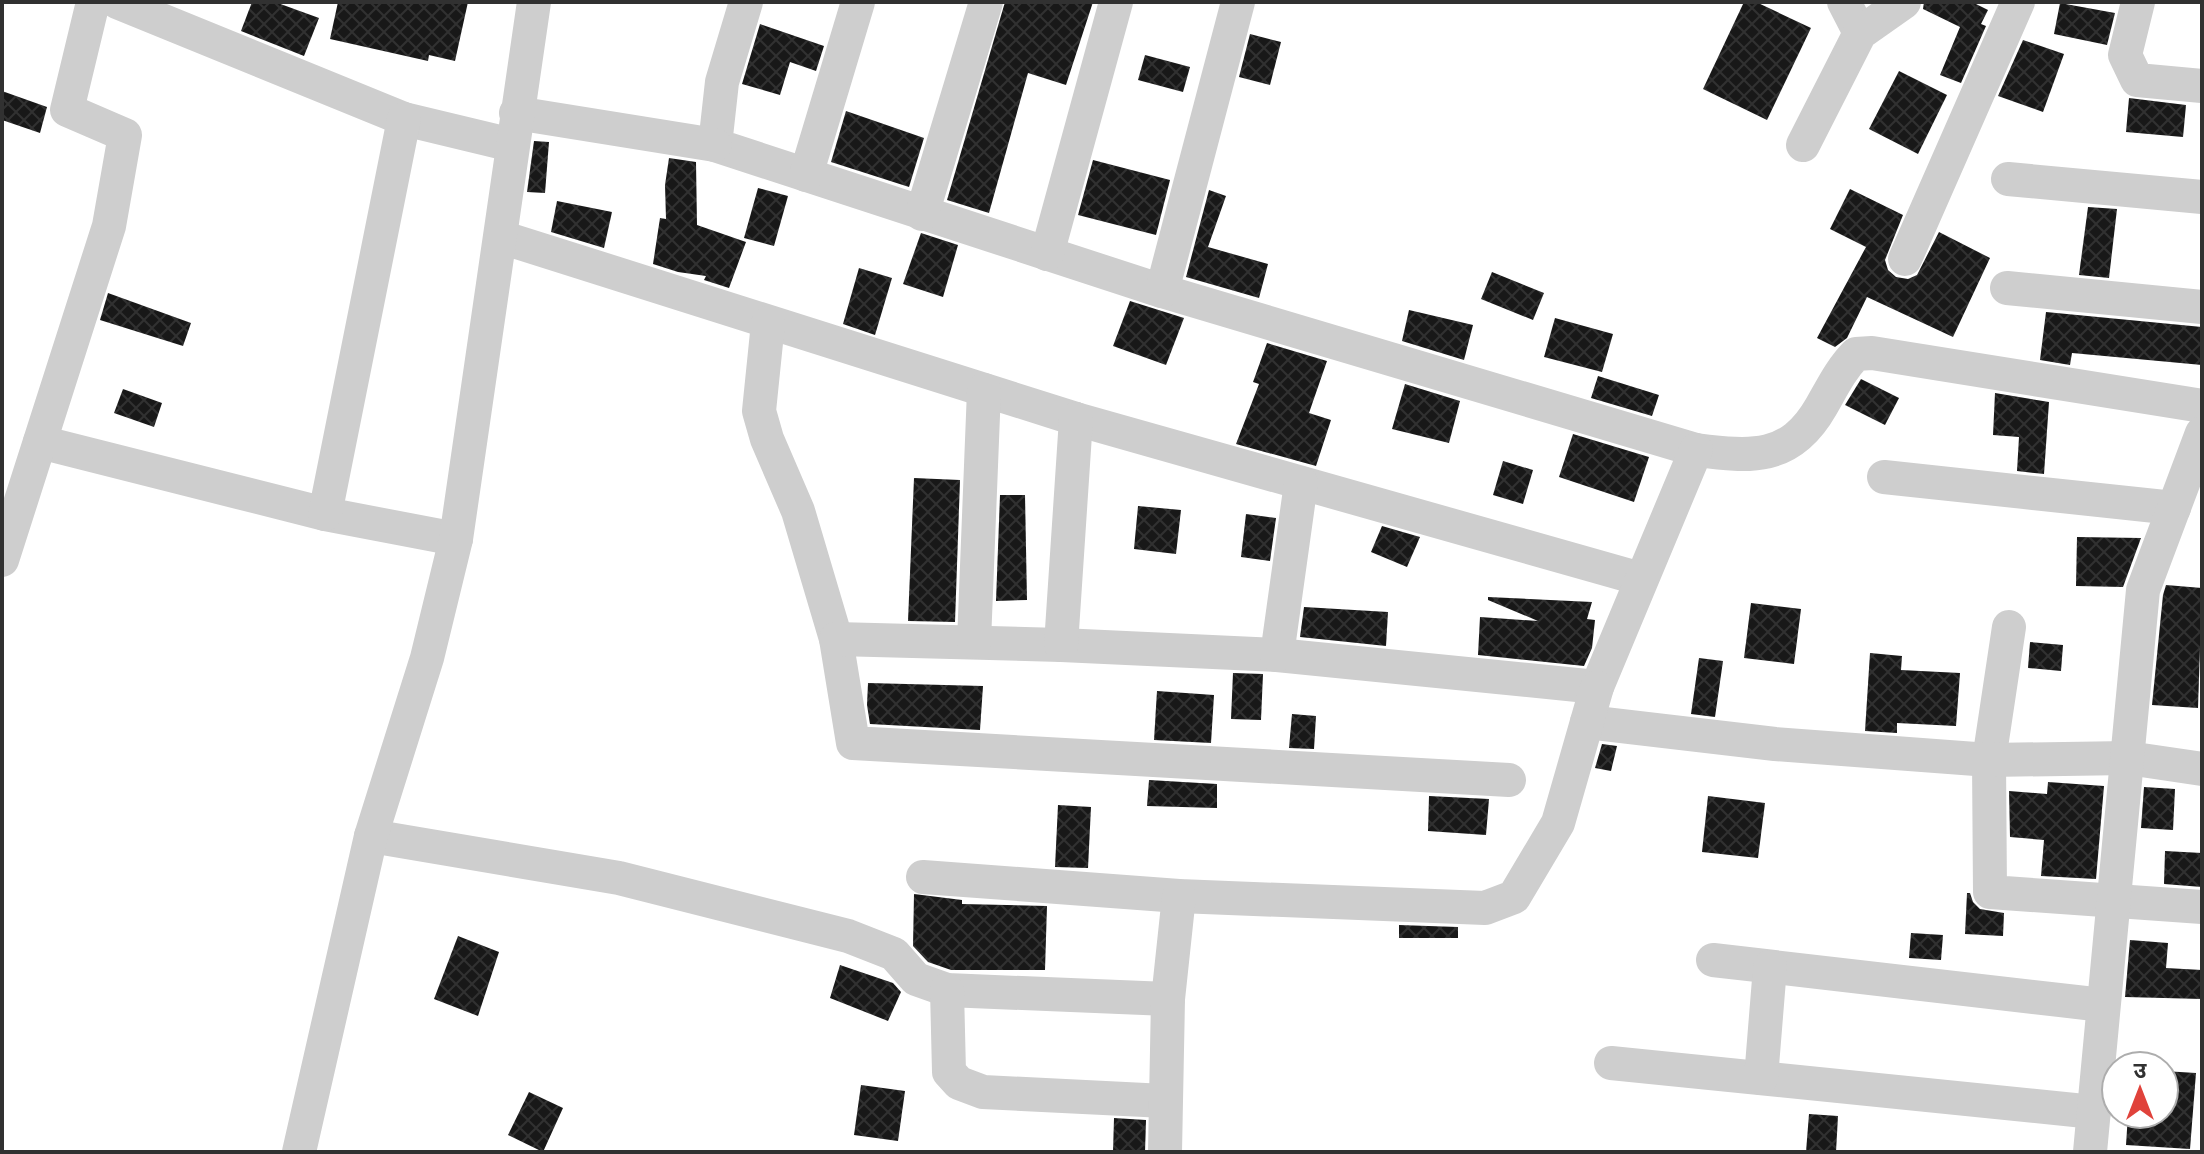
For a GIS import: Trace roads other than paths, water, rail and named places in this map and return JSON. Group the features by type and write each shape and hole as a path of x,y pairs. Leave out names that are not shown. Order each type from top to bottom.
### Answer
{"street":[{"path":"2,560 109,226 125,135 67,110 93,2"},
{"path":"117,2 404,119 715,145 1162,291 1696,450 1739,456 1765,453 1788,444 1811,425 1846,364 1856,354 1872,353 2202,406"},
{"path":"299,1152 371,836 427,658 456,539 534,2"},
{"path":"715,145 722,82 746,2"},
{"path":"806,175 858,2"},
{"path":"922,214 986,2"},
{"path":"1047,254 1116,2"},
{"path":"1162,291 1238,2"},
{"path":"1844,2 1860,33"},
{"path":"1803,145 1860,33 1904,2"},
{"path":"1905,259 2018,2"},
{"path":"2138,2 2125,55 2137,80 2202,86"},
{"path":"325,514 404,119"},
{"path":"2008,179 2202,197"},
{"path":"501,237 1076,419 1641,579"},
{"path":"2007,288 2202,307"},
{"path":"768,323 759,411 767,439 798,511 836,639 853,743 1509,780"},
{"path":"974,642 984,390"},
{"path":"1061,645 1076,419"},
{"path":"2090,1152 2143,590 2202,433"},
{"path":"40,442 325,514 456,539"},
{"path":"923,877 1179,896 1485,908 1514,897 1558,823 1597,687 1696,450"},
{"path":"1884,477 2174,508"},
{"path":"1277,655 1301,483"},
{"path":"2009,627 1989,760 1990,892 2202,907"},
{"path":"836,639 1277,655 1597,687"},
{"path":"1587,722 1775,744 1989,760 2128,758 2202,769"},
{"path":"371,836 619,878 848,936 894,954 916,979 947,990 1168,999"},
{"path":"1165,1152 1168,999 1179,896"},
{"path":"1713,960 2103,1005"},
{"path":"1761,1078 1770,967"},
{"path":"947,990 949,1072 959,1083 983,1092 1165,1101"},
{"path":"1611,1063 2094,1112"}]}
